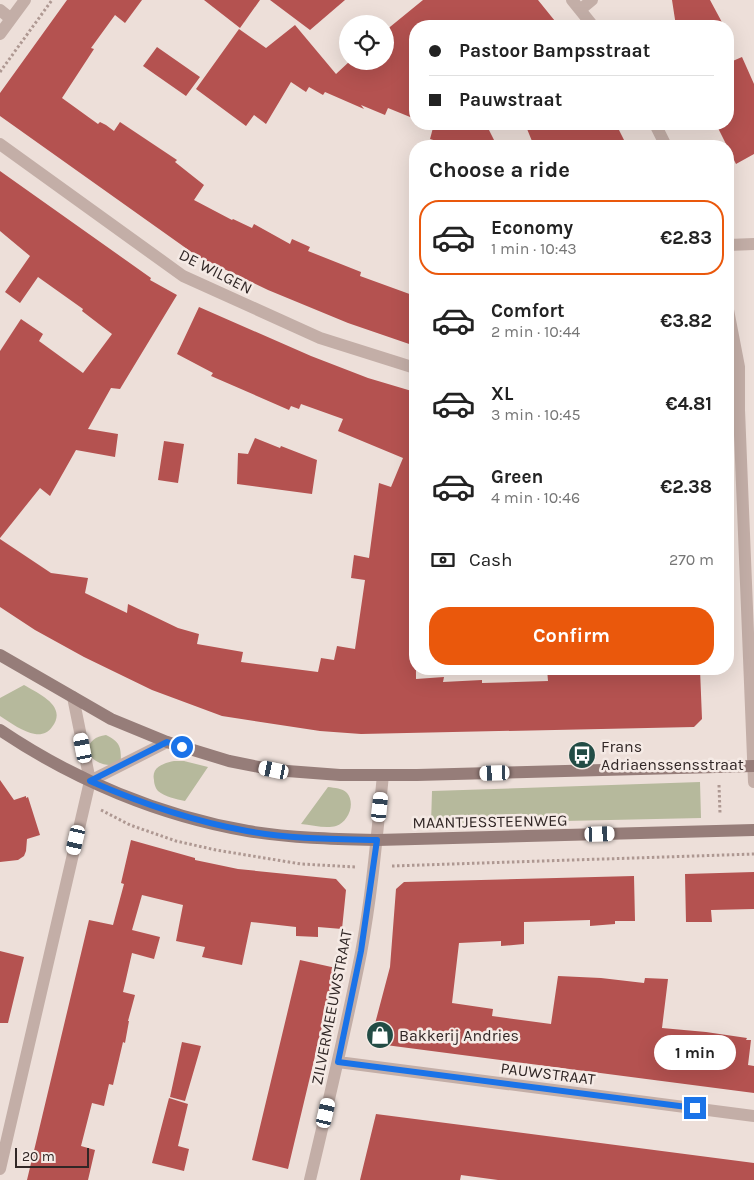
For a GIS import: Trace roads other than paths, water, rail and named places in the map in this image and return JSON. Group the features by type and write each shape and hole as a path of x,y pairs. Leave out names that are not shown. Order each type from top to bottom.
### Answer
{"street":[{"path":"0,34 25,0"},
{"path":"588,20 576,5 592,0"},
{"path":"0,10 11,18"},
{"name":"DE WILGEN","path":"0,144 183,276 320,338 409,366"},
{"path":"734,245 754,244"},
{"path":"734,338 740,367 734,404"},
{"path":"734,427 754,782"},
{"path":"0,655 111,719 167,742 229,761 274,770 340,776 754,766"},
{"path":"0,1169 90,781 73,697"},
{"name":"MAANTJESSTEENWEG","path":"0,730 68,771 124,796 155,807 248,831 321,839 377,840 754,830"},
{"path":"90,781 167,742"},
{"path":"377,840 384,775"},
{"name":"ZILVERMEEUWSTRAAT","path":"310,1180 338,1062 361,951 377,840"},
{"name":"PAUWSTRAAT","path":"338,1062 754,1116"}],"place":[{"name":"Frans Adriaenssensstraat","path":"582,755"},
{"name":"Bakkerij Andries","path":"380,1035"}]}
